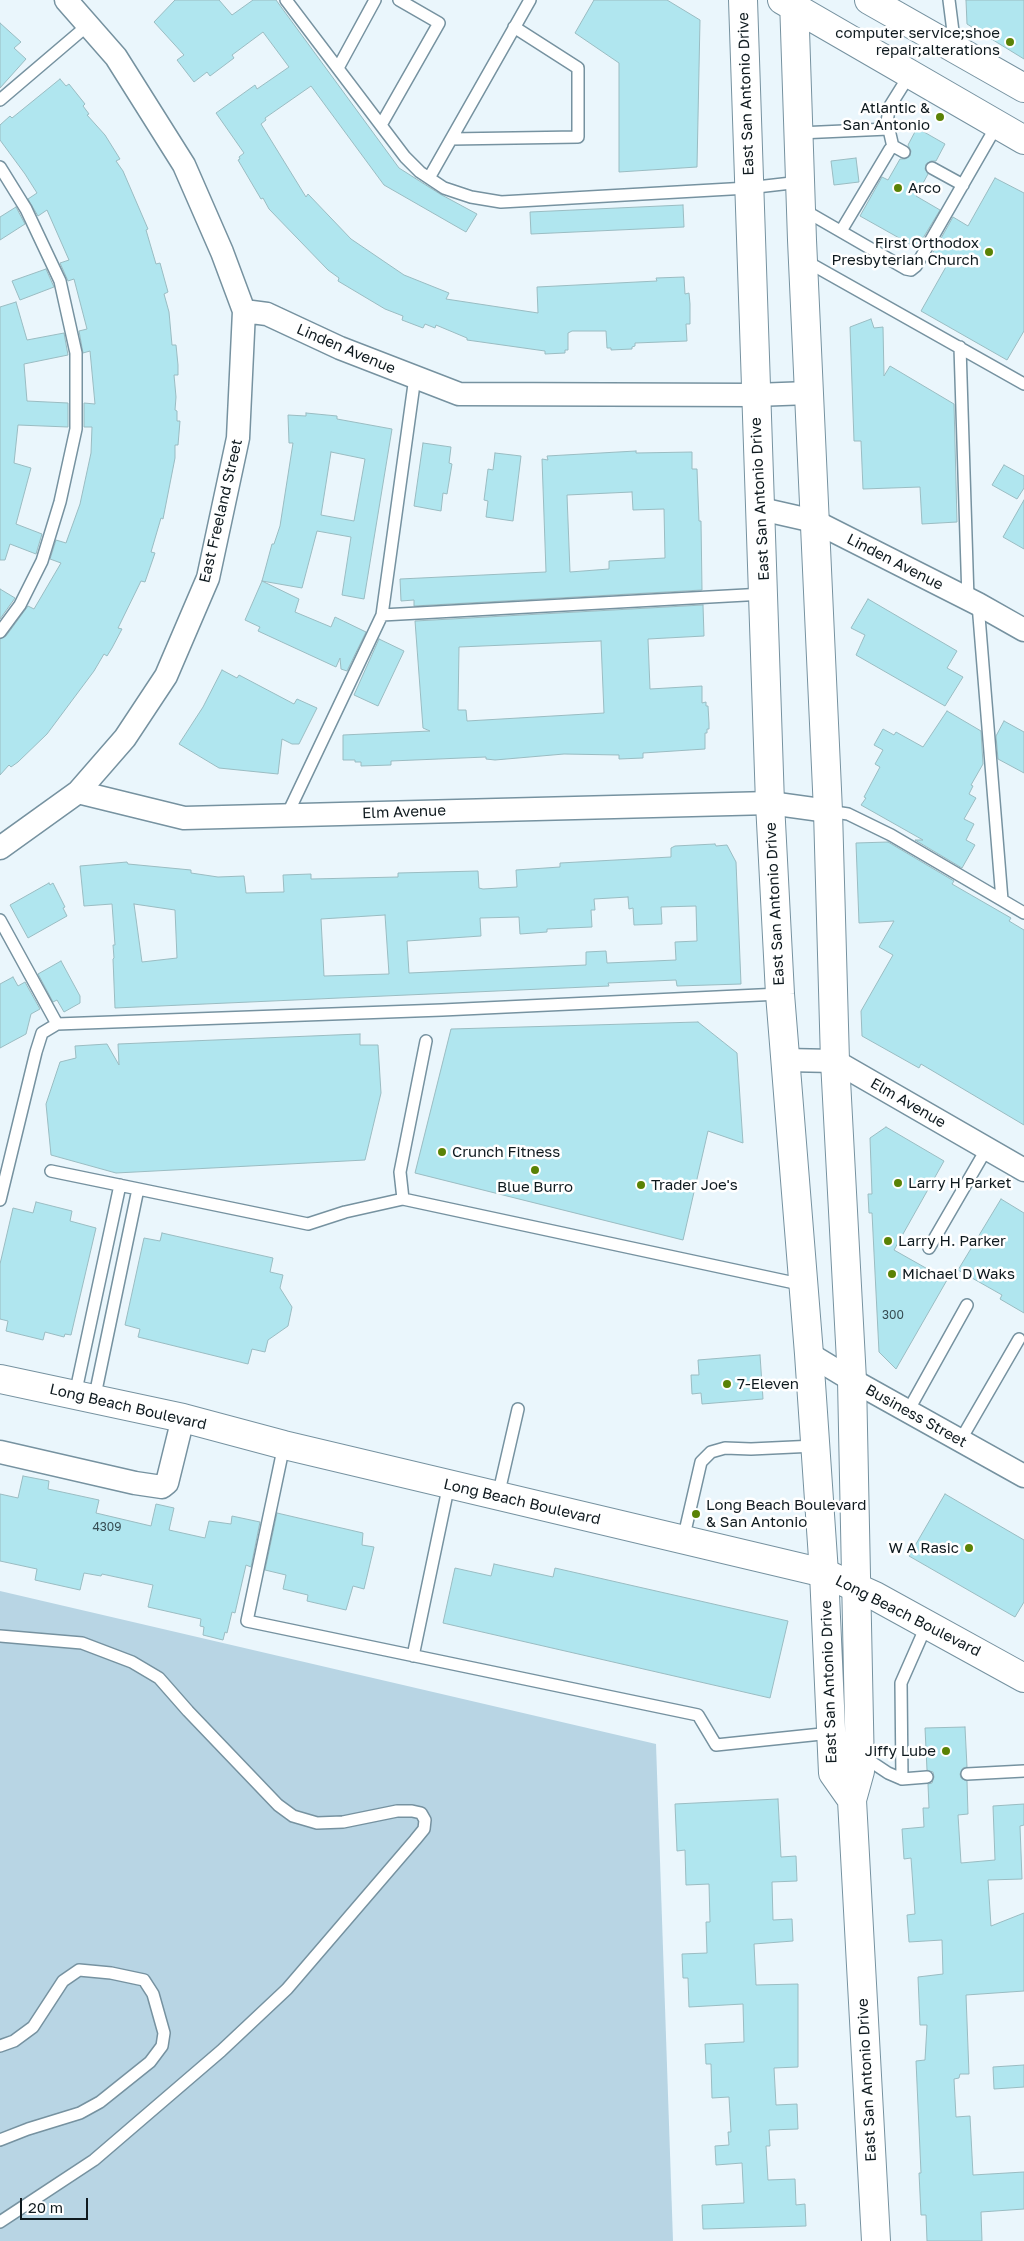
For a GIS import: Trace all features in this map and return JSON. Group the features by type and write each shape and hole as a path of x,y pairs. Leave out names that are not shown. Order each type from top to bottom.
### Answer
{"main road":[{"name":"East San Antonio Drive","path":"743,0 770,803 780,994 804,1285 824,1572 833,1773 852,1800"},
{"path":"869,0 896,7 955,48 1024,88"},
{"name":"East San Antonio Drive","path":"790,2 799,133 800,195 828,811 835,1061 852,1380 860,1771 852,1800 876,2241"},
{"path":"790,2 1024,140"},
{"name":"Long Beach Boulevard","path":"0,1378 183,1418 284,1445 824,1572 927,1624 1024,1678"}],"street":[{"path":"66,0 116,57 184,165 222,252 244,312"},
{"name":"Linden Avenue","path":"244,312 267,314 340,348 459,394 755,395 809,393"},
{"name":"East Freeland Street","path":"78,792 124,738 166,676 208,578 238,438 244,312"},
{"name":"Linden Avenue","path":"761,509 814,521 973,601 1024,630"},
{"path":"0,848 78,792"},
{"name":"Elm Avenue","path":"78,792 184,818 770,803 828,811"},
{"name":"Elm Avenue","path":"785,1060 835,1061 1024,1170"},
{"name":"Business Street","path":"809,1354 908,1412 1024,1476"},
{"path":"0,1452 162,1487 167,1484 183,1418"}],"lane":[{"path":"286,0 405,157 429,178 444,188 471,197 501,202 748,188 800,195 841,231 906,269 911,270 916,266 998,124"},
{"path":"338,68 375,0"},
{"path":"381,125 439,23 399,0"},
{"path":"429,178 530,0"},
{"path":"949,0 955,48"},
{"path":"0,100 88,25"},
{"path":"452,139 578,137 578,68 514,27"},
{"path":"841,231 892,147 888,128 890,106 910,74"},
{"path":"799,133 888,128"},
{"path":"892,147 904,152"},
{"path":"0,167 26,209 60,281 76,352 76,429 60,502 42,561 20,605 0,632"},
{"path":"932,168 963,185"},
{"path":"803,259 1024,384"},
{"path":"960,348 973,601 1002,900"},
{"path":"287,815 382,614 415,377"},
{"path":"382,614 764,594"},
{"path":"828,811 848,814 891,835 1024,913"},
{"path":"0,920 57,1024"},
{"path":"0,1200 42,1033 57,1024 452,1010 780,994"},
{"path":"404,1199 400,1172 426,1041"},
{"path":"929,1248 987,1148"},
{"path":"51,1171 308,1224 345,1212 404,1199 804,1285"},
{"path":"85,1397 120,1185"},
{"path":"85,1397 138,1189"},
{"path":"908,1412 967,1305"},
{"path":"960,1441 1019,1339"},
{"path":"498,1496 518,1409"},
{"path":"284,1445 247,1621 698,1715 716,1745 832,1733"},
{"path":"683,1540 701,1462 711,1452 725,1448 751,1449 815,1446"},
{"path":"413,1656 448,1484"},
{"path":"902,1779 901,1683 927,1624"},
{"path":"0,1636 82,1643 132,1662 159,1678 278,1805 293,1816 318,1823 343,1822 404,1811 421,1813 425,1820 424,1829 287,1989 221,2051 94,2160 0,2222"},
{"path":"859,1754 888,1773 902,1779 927,1777"},
{"path":"967,1774 1024,1771"},
{"path":"0,2046 14,2041 33,2027 63,1981 79,1970 111,1973 144,1980 153,1994 164,2033 162,2046 150,2062 100,2102 80,2113 0,2140"}],"shaded area":[{"path":"0,1591 656,1744 673,2241 0,2241"}],"building":[{"path":"175,0 219,0 232,15 253,0 276,0 399,168 440,194 477,214 466,232 384,185 311,86 265,118 266,120 261,124 306,197 308,194 351,239 404,275 449,293 446,299 538,313 537,287 657,281 656,278 684,277 685,294 689,293 690,304 690,324 686,324 687,341 635,343 632,349 611,350 611,348 607,348 606,331 572,331 568,333 568,350 565,350 565,353 545,354 545,351 467,340 467,338 436,325 435,328 425,324 423,328 402,320 403,316 385,309 338,281 339,278 328,270 269,209 263,198 261,199 238,160 244,153 216,113 255,85 257,89 289,67 263,32 232,55 234,58 210,76 207,72 194,82 177,60 184,55 154,22"},
{"path":"594,0 667,0 700,20 697,167 619,172 619,63 575,33"},
{"name":"computer service;shoe repair;alterations","path":"966,0 1024,0 1024,59 967,24"},
{"path":"0,23 21,42 14,48 26,59 0,88"},
{"path":"60,79 66,86 69,84 85,104 83,106 89,114 87,115 105,135 120,159 116,161 123,171 148,229 146,230 156,264 160,263 168,292 164,294 169,312 172,345 176,345 178,365 178,375 174,375 175,410 177,411 177,421 180,421 178,445 175,445 175,458 163,519 161,518 151,552 155,553 145,582 141,581 118,628 122,629 112,648 107,656 104,654 94,671 47,734 18,762 11,767 9,765 0,775 0,639 6,636 28,606 34,609 61,563 50,559 56,540 66,543 80,504 91,453 92,427 84,427 84,403 95,404 90,351 83,353 79,331 87,329 74,279 68,281 60,263 69,260 47,210 38,216 28,199 37,193 0,140 0,125 10,116 12,118"},
{"name":"Arco","path":"917,128 945,144 936,161 926,164 925,169 928,174 916,196 940,210 917,248 860,216 882,177 888,180 900,159 910,156 911,151 908,145"},
{"path":"856,158 859,182 834,185 831,161"},
{"name":"First Orthodox Presbyterian Church","path":"995,178 1024,193 1024,331 1007,360 921,311 947,265 931,256 953,217 968,226"},
{"path":"683,205 684,227 531,234 530,212"},
{"path":"16,207 25,224 0,240 0,217"},
{"path":"46,269 54,287 20,300 12,281"},
{"path":"16,302 27,340 64,333 68,355 24,364 27,401 68,403 68,427 18,425 14,463 31,468 16,524 42,534 36,554 10,544 5,560 0,560 0,307"},
{"path":"871,319 874,328 883,327 884,376 890,366 954,404 957,522 922,524 920,487 863,489 861,441 854,441 850,327"},
{"path":"306,413 337,416 337,419 392,429 364,599 342,595 351,537 317,531 302,588 262,581 272,544 274,544 280,526 293,443 289,443 288,415 306,416","holes":["331,452 365,459 354,521 321,515"]},
{"path":"423,443 451,447 449,463 452,464 447,494 443,493 441,511 414,506"},
{"path":"636,451 636,453 692,452 692,469 697,469 699,521 701,521 702,590 414,606 414,600 401,601 400,579 546,572 542,459 548,460 547,456","holes":["632,492 633,510 664,509 665,558 609,561 609,569 570,572 567,495"]},
{"path":"495,453 521,456 513,521 486,517 488,501 484,500 488,469 493,470"},
{"path":"1004,465 1024,476 1024,488 1017,499 992,485"},
{"path":"1024,500 1024,549 1003,537"},
{"path":"262,581 299,599 295,612 331,627 335,617 366,632 347,671 341,669 340,658 336,667 258,631 260,627 245,620"},
{"path":"0,589 15,598 0,619"},
{"path":"868,599 957,651 947,668 963,677 945,706 856,655 865,635 851,628"},
{"path":"703,605 704,636 648,639 650,689 702,686 702,703 706,702 706,706 708,706 709,723 709,729 705,733 705,749 643,753 643,758 619,759 619,755 564,754 495,760 486,759 486,757 391,761 391,765 361,766 361,762 355,762 355,760 343,760 343,735 430,731 423,728 415,621","holes":["601,641 604,713 467,721 466,710 458,710 459,647"]},
{"path":"379,639 404,651 378,706 354,695"},
{"path":"222,670 237,678 239,675 294,704 297,699 317,708 299,744 292,744 282,739 278,774 219,768 179,744 203,707"},
{"path":"947,711 981,731 983,764 971,785 973,786 969,794 976,798 964,819 974,824 966,840 975,845 962,868 915,840 923,840 861,805 880,767 875,764 883,750 874,745 883,729 894,735 896,732 923,747"},
{"path":"1004,721 1024,732 1024,773 998,759 996,736"},
{"path":"888,842 954,881 952,884 1011,918 1009,921 1024,930 1024,1125 921,1064 919,1068 862,1036 861,1011 893,955 879,947 894,921 859,923 856,843"},
{"path":"727,845 736,862 741,984 677,986 676,980 608,983 609,986 115,1008 113,945 115,945 112,904 84,906 80,866 127,862 128,864 191,870 191,873 218,877 244,876 246,893 284,892 283,875 311,874 311,879 398,877 398,873 478,871 479,888 483,889 517,887 516,870 560,867 560,863 671,857 671,848 675,846","holes":["628,897 629,909 633,908 634,925 662,924 661,907 696,906 697,941 675,942 676,960 607,963 606,951 586,952 586,965 409,973 407,941 481,936 480,918 519,917 520,934 547,932 547,929 592,927 591,910 595,910 594,899","134,904 175,910 177,958 142,962","385,915 389,974 324,976 321,919"]},
{"path":"49,883 50,885 53,883 65,907 63,908 67,916 28,938 10,905"},
{"path":"61,961 80,996 80,1003 64,1012 57,1000 53,1002 38,974"},
{"path":"13,977 18,986 25,982 40,1009 31,1014 26,1034 0,1048 0,984"},
{"path":"698,1022 737,1053 743,1143 708,1131 683,1240 415,1173 451,1029"},
{"path":"360,1034 360,1045 378,1045 381,1093 365,1160 116,1173 51,1155 46,1104 60,1062 76,1058 75,1046 107,1044 119,1065 118,1044"},
{"name":"Larry H. Parker","path":"886,1127 944,1161 894,1250 947,1280 896,1369 879,1352 872,1213 869,1213 868,1194 872,1194 870,1138"},
{"path":"1001,1199 1024,1213 1024,1313 1000,1299 1002,1295 958,1270"},
{"path":"36,1202 72,1211 70,1221 96,1228 71,1335 65,1334 64,1337 45,1332 43,1340 6,1331 8,1321 0,1319 0,1264 13,1208 33,1213"},
{"path":"162,1233 273,1258 270,1272 283,1275 280,1288 292,1307 288,1326 268,1340 265,1352 252,1349 248,1364 138,1337 140,1329 125,1325 144,1238 160,1241"},
{"name":"7-Eleven","path":"760,1355 763,1399 702,1404 701,1393 692,1394 691,1375 699,1375 698,1360"},
{"path":"23,1476 49,1481 48,1489 99,1500 96,1513 151,1526 156,1504 174,1508 169,1530 205,1538 209,1521 231,1524 232,1516 260,1522 251,1567 246,1565 235,1613 232,1612 227,1633 225,1632 223,1640 203,1635 204,1627 200,1626 201,1619 148,1607 153,1585 102,1574 101,1576 84,1573 80,1590 35,1580 37,1569 0,1561 0,1494 18,1498"},
{"name":"W A Rasic","path":"945,1494 1024,1540 1024,1602 1015,1617 909,1556"},
{"path":"277,1513 363,1533 362,1545 374,1547 364,1589 353,1586 346,1610 307,1601 308,1595 283,1589 286,1575 265,1570"},
{"path":"494,1564 553,1577 555,1568 788,1621 770,1698 443,1623 455,1568 491,1576"},
{"path":"965,1727 967,1767 963,1768 960,1774 961,1778 967,1781 968,1814 958,1815 961,1863 995,1860 993,1806 1024,1804 1024,1825 1020,1826 1022,1879 988,1880 991,1926 1024,1913 1024,1991 966,1995 969,2074 960,2074 959,2078 954,2079 956,2117 970,2116 973,2175 1024,2172 1024,2209 981,2212 982,2241 927,2241 926,2215 921,2215 916,2061 925,2060 927,2025 920,2025 918,1977 943,1974 942,1940 909,1942 907,1915 915,1914 911,1858 904,1859 902,1829 924,1827 923,1808 929,1808 928,1784 932,1783 934,1777 933,1772 927,1770 925,1728"},
{"path":"778,1799 781,1857 796,1856 797,1881 772,1882 773,1920 792,1919 793,1941 754,1944 756,1985 798,1984 798,2067 774,2068 776,2105 797,2104 798,2129 769,2130 770,2146 766,2146 768,2180 795,2179 796,2205 805,2204 806,2226 703,2229 702,2205 744,2203 742,2163 716,2165 715,2146 729,2145 728,2132 731,2132 729,2097 712,2098 711,2064 706,2064 705,2044 744,2042 743,2004 689,2007 688,1978 683,1978 682,1954 707,1953 706,1922 710,1922 709,1884 686,1885 685,1850 677,1851 675,1804"},
{"path":"1024,2065 1024,2087 994,2089 993,2067"}],"place":[{"name":"computer service;shoe repair;alterations","path":"1010,42"},
{"name":"Atlantic & San Antonio","path":"940,117"},
{"name":"Arco","path":"898,188"},
{"name":"First Orthodox Presbyterian Church","path":"989,252"},
{"name":"Crunch Fitness","path":"442,1152"},
{"name":"Blue Burro","path":"535,1170"},
{"name":"Larry H Parket","path":"898,1183"},
{"name":"Trader Joe's","path":"641,1185"},
{"name":"Larry H. Parker","path":"888,1241"},
{"name":"Michael D Waks","path":"892,1274"},
{"name":"7-Eleven","path":"727,1384"},
{"name":"Long Beach Boulevard & San Antonio","path":"696,1514"},
{"name":"W A Rasic","path":"969,1548"},
{"name":"Jiffy Lube","path":"946,1751"}]}
